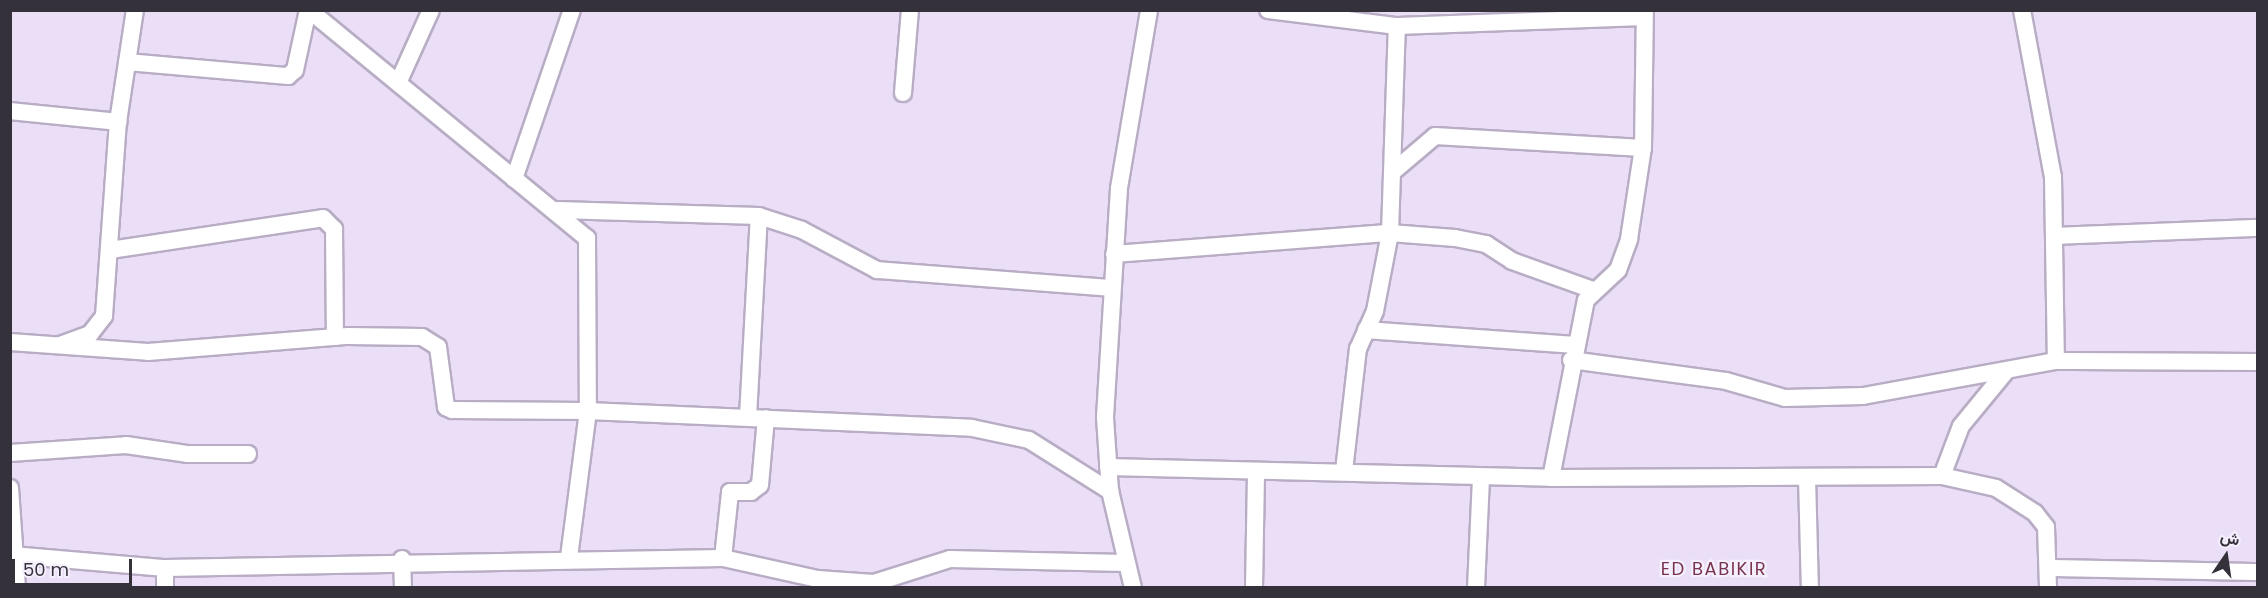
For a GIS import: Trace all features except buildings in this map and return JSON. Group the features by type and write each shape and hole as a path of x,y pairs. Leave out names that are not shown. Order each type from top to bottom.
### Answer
{"street":[{"path":"57,347 99,327 110,250 118,122 135,10"},
{"path":"398,83 431,10"},
{"path":"514,179 572,10"},
{"path":"903,93 910,10"},
{"path":"1133,588 1110,491 1107,467 1111,288 1125,138 1149,10"},
{"path":"1268,10 1397,26 1470,17 1644,14 1643,148 1621,264 1593,290 1572,352 1551,478"},
{"path":"2022,10 2054,177 2056,361"},
{"path":"127,62 288,76 295,70 314,12 514,179 579,226 591,251 588,411 569,557"},
{"path":"1344,471 1358,349 1366,330 1390,233 1395,170 1397,26"},
{"path":"10,111 118,122"},
{"path":"1395,170 1435,135 1643,148"},
{"path":"558,210 759,216 802,230 877,270 1111,288"},
{"path":"748,417 759,216"},
{"path":"110,250 323,218 334,229 335,337"},
{"path":"2055,236 2258,228"},
{"path":"1114,254 1390,233 1474,240 1512,261 1593,290"},
{"path":"1366,330 1572,352 1726,381 1785,398 1863,396 2056,361 2258,362"},
{"path":"10,342 148,352 335,337 431,340 438,347 446,407 452,410 588,411 748,417 1007,433 1029,440 1110,491"},
{"path":"1942,476 1961,426 2007,370"},
{"path":"723,558 730,492 751,492 760,485 766,418"},
{"path":"10,453 126,445 188,454 248,454"},
{"path":"1107,467 1344,471 1551,478 1942,476 1996,488 2035,513 2046,527 2048,588"},
{"path":"1254,588 1256,471"},
{"path":"1476,588 1481,477"},
{"path":"1807,477 1810,588"},
{"path":"11,490 12,555 16,588"},
{"path":"12,555 165,568 402,559 723,558 818,579 874,583 896,582 950,559 1126,563"},
{"path":"402,559 403,588"},
{"path":"165,568 165,588"},
{"path":"2049,568 2258,572"}],"district":[{"name":"ED BABIKIR","path":"1714,569"}]}
